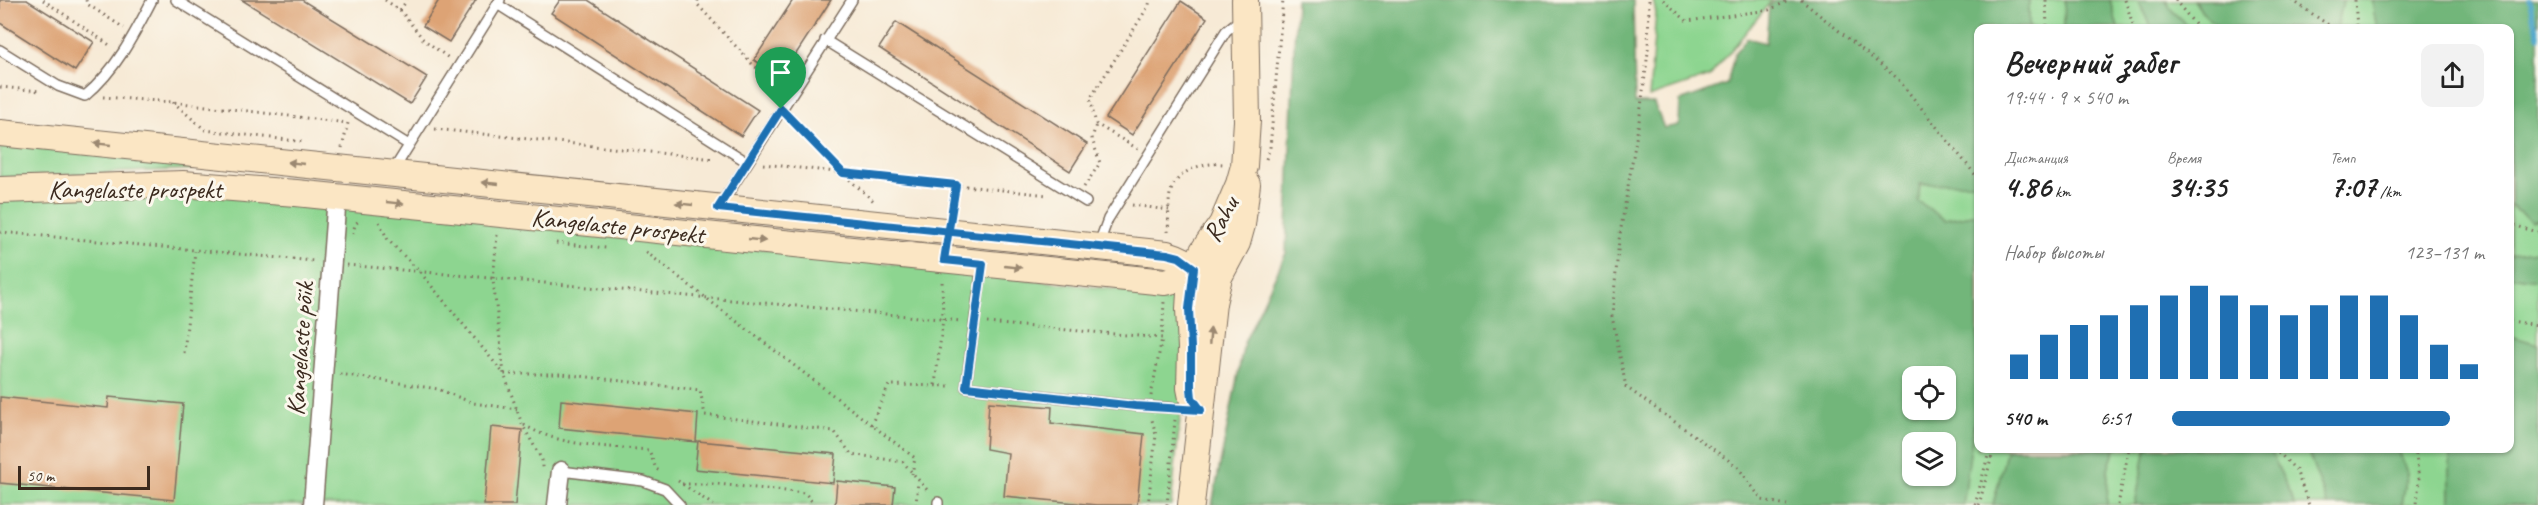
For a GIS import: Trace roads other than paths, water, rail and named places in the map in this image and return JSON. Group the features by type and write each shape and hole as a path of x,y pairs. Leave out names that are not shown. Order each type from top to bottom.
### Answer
{"main road":[{"name":"Rahu","path":"1201,306 1195,273 1219,230 1239,184 1244,166 1246,7"},
{"name":"Kangelaste prospekt","path":"0,134 1167,254"},
{"name":"Rahu","path":"1191,505 1201,410 1192,398 1191,348 1201,306 1237,243 1246,201 1247,181 1244,166"},
{"name":"Kangelaste prospekt","path":"0,190 183,184 337,196 1165,282 1195,273 1230,255"},
{"path":"1167,254 1194,242 1217,224 1227,211"},
{"path":"1167,254 1179,257 1195,273"},
{"path":"1165,282 1201,306"}],"street":[{"name":"Kangelaste põik","path":"313,505 337,196"},
{"path":"556,505 561,471"}],"lane":[{"path":"0,50 58,86 85,96 104,80 134,34 152,0"},
{"path":"176,0 409,145"},
{"path":"718,208 852,0"},
{"path":"391,173 498,2 747,162"},
{"path":"1097,248 1108,219 1226,31 1246,7"},
{"path":"825,40 1082,199"},
{"path":"983,264 966,387 1135,406 1201,410"},
{"path":"561,471 643,481 664,489 680,505"}],"waterway":[{"path":"2529,0 2538,37"}]}
